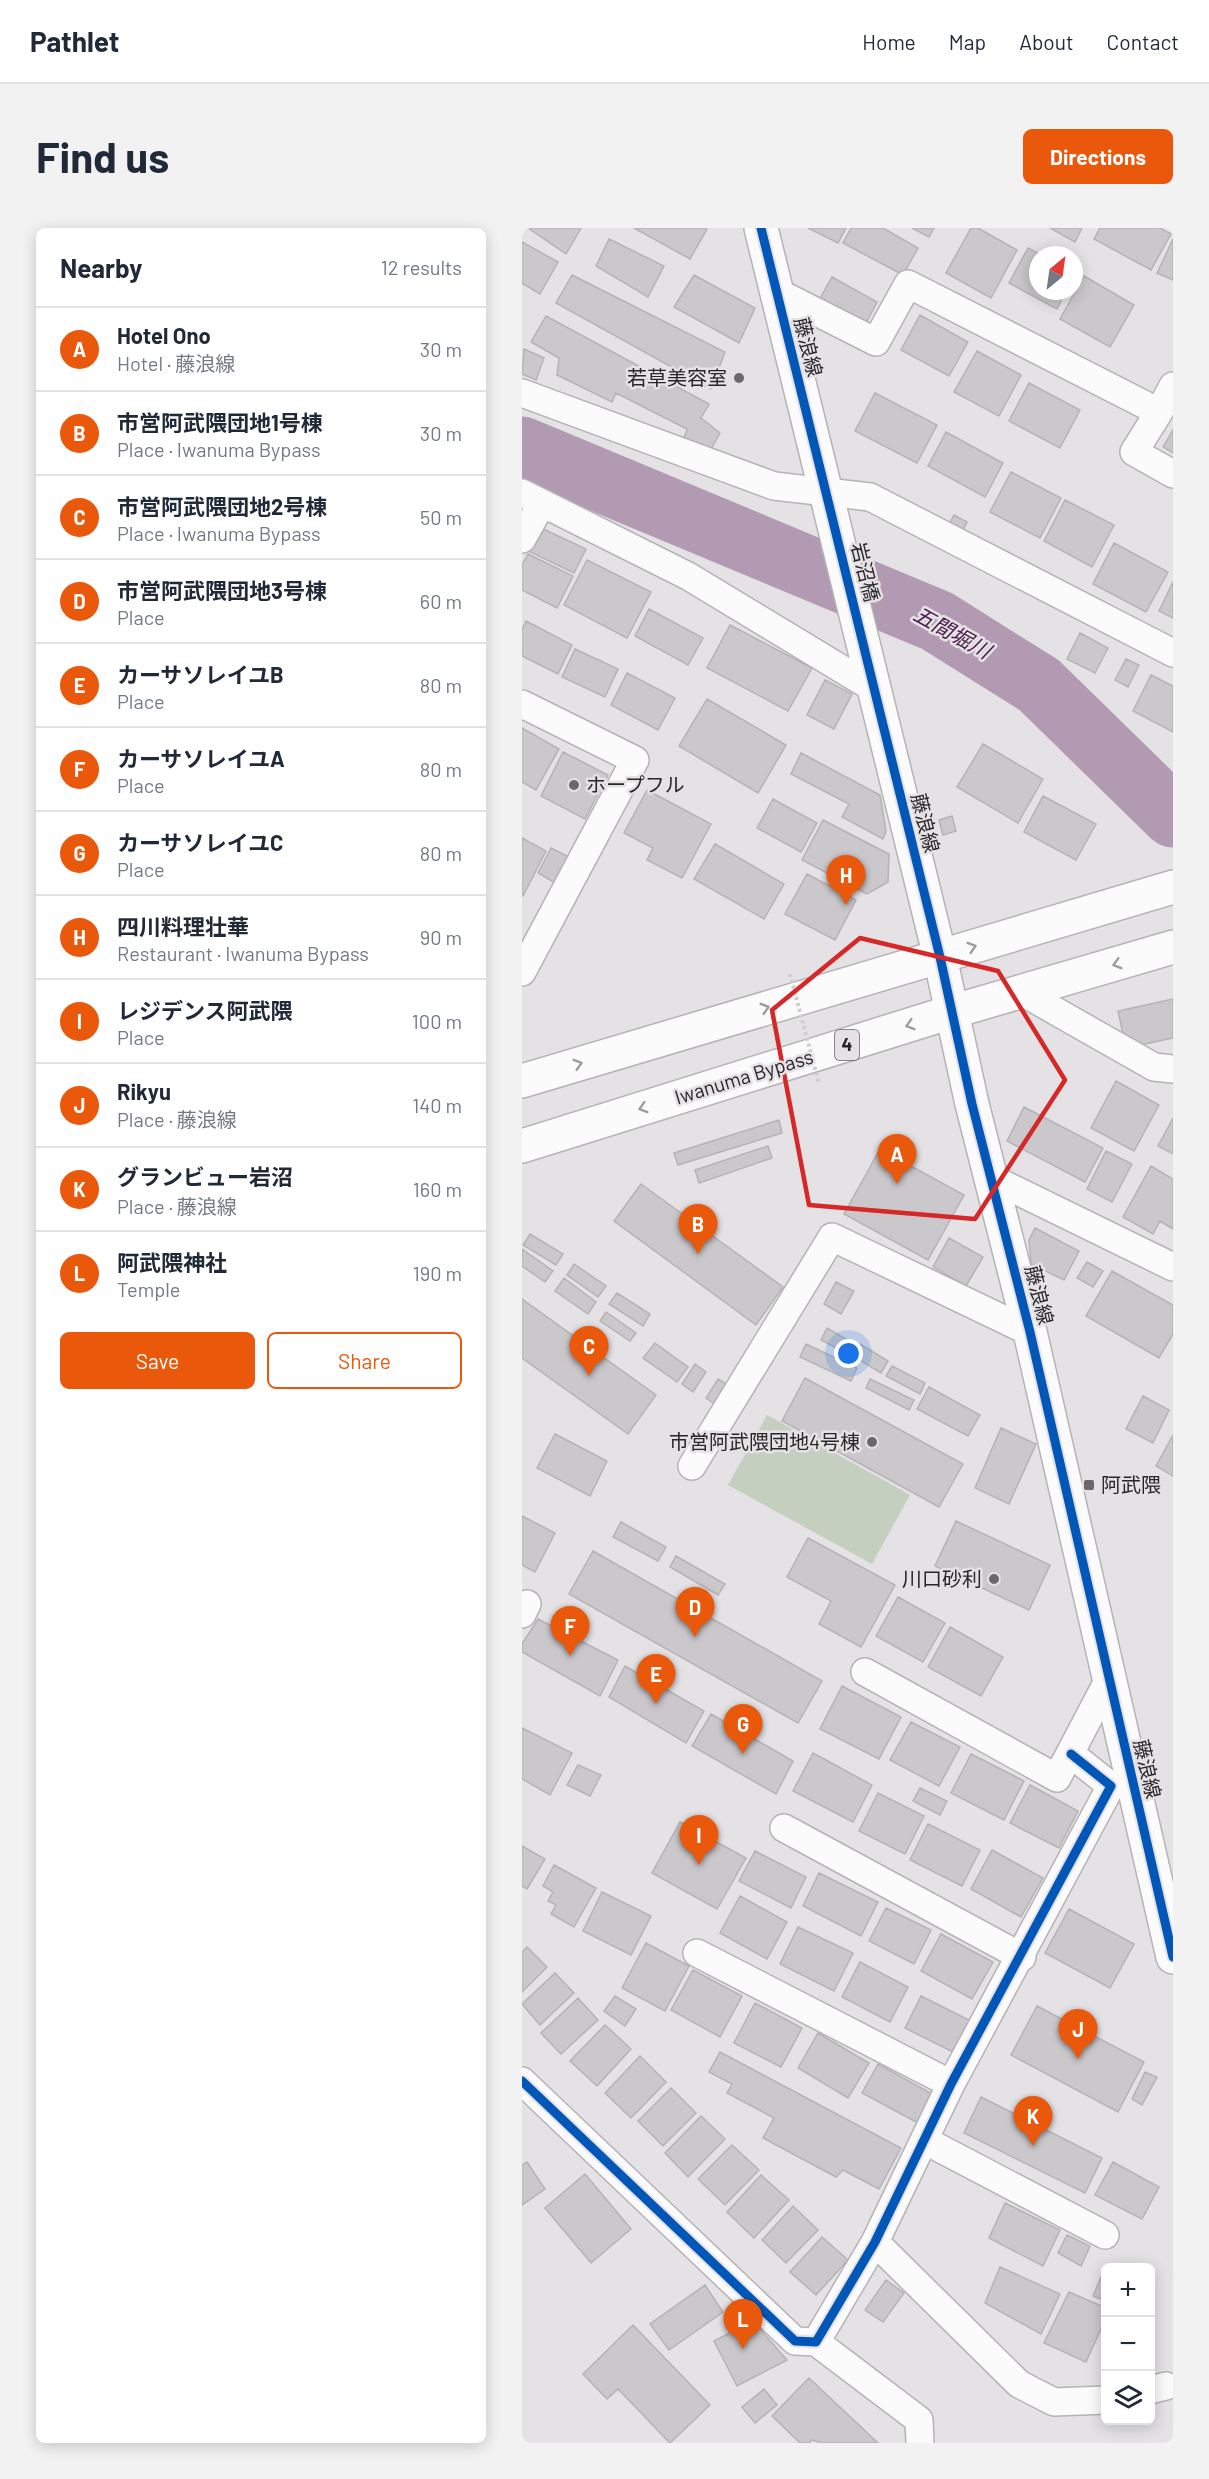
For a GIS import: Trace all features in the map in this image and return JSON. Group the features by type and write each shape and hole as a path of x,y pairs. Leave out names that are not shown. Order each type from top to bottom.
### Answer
{"main road":[{"name":"藤浪線","path":"761,228 829,501"},
{"name":"岩沼橋","path":"829,501 864,644"},
{"name":"藤浪線","path":"864,644 1030,1332 1108,1681 1173,1957"},
{"path":"522,1080 1173,887"},
{"name":"Iwanuma Bypass","path":"522,1146 951,1012 1173,947"}],"street":[{"path":"775,291 876,342 908,284 1159,412"},
{"path":"1173,386 1134,452 1173,474"},
{"path":"522,393 774,486 829,501 870,497 1173,652"},
{"path":"522,539 532,498 688,576 873,688"},
{"path":"522,704 635,760 522,972"},
{"path":"1022,992 1154,1067 1173,1070"},
{"path":"991,1178 1173,1267"},
{"path":"692,1466 832,1237 1030,1332"},
{"path":"866,1672 1057,1778 1108,1681"},
{"path":"816,2342 874,2242 951,2084 1022,1957 1111,1786 1071,1754"},
{"path":"784,1828 1022,1957"},
{"path":"698,1953 951,2084"},
{"path":"522,2081 795,2341 816,2342 919,2420 920,2443"},
{"path":"924,2140 1105,2235"},
{"path":"874,2242 1019,2384 1054,2402 1101,2400"}],"path":[{"path":"790,974 819,1084"}],"highlighted area":[{"path":"860,938 998,971 1065,1080 975,1219 809,1205 772,1010"}],"green space":[{"path":"767,1415 910,1495 872,1564 728,1485"}],"building":[{"path":"528,228 581,228 566,254"},
{"path":"634,228 705,228 707,229 690,259"},
{"path":"808,228 846,228 838,243"},
{"path":"851,228 883,228 918,248 903,275 843,243"},
{"path":"912,228 934,228 929,237"},
{"path":"971,228 978,228 1017,250 991,298 946,273"},
{"path":"1050,228 1082,228 1075,242"},
{"path":"1100,228 1160,228 1171,234 1151,270 1094,239"},
{"path":"609,239 664,266 648,297 596,266"},
{"path":"1173,239 1173,280 1157,273"},
{"path":"522,242 558,262 540,294 522,283"},
{"path":"1028,248 1029,249 1029,294 1009,283"},
{"path":"572,275 725,352 711,389 556,303"},
{"path":"694,275 755,308 739,343 674,307"},
{"path":"1084,276 1134,305 1110,347 1060,319 1071,300 1083,300"},
{"path":"832,277 877,302 863,329 817,304"},
{"path":"1040,300 1062,300 1057,309"},
{"path":"920,315 968,342 949,376 901,350"},
{"path":"546,316 709,404 701,418 720,433 709,453 684,439 687,429 616,393 612,402 557,375 559,358 531,342"},
{"path":"524,349 544,358 536,380 522,374"},
{"path":"977,351 1021,375 999,416 954,392"},
{"path":"1029,383 1080,410 1060,448 1009,421"},
{"path":"875,393 937,425 917,463 855,431"},
{"path":"1173,430 1173,453 1163,447"},
{"path":"946,432 1003,463 985,497 928,466"},
{"path":"1011,472 1061,498 1040,538 990,512"},
{"path":"1065,500 1114,525 1092,567 1044,541"},
{"path":"954,515 967,522 960,536 947,529"},
{"path":"539,527 586,549 574,573 528,551"},
{"path":"1114,543 1168,572 1146,612 1093,584"},
{"path":"528,554 573,576 557,608 522,590 522,565"},
{"path":"587,560 651,592 627,638 564,605"},
{"path":"1173,582 1173,618 1159,611"},
{"path":"649,609 703,638 688,665 635,636"},
{"path":"526,621 572,645 558,674 522,656 522,630"},
{"path":"730,625 812,668 788,711 707,668"},
{"path":"1080,633 1108,648 1095,673 1067,659"},
{"path":"575,649 618,669 605,697 562,677"},
{"path":"1126,659 1139,665 1128,687 1115,680"},
{"path":"627,673 675,698 658,730 611,705"},
{"path":"1151,675 1173,686 1173,732 1133,711"},
{"path":"825,680 852,694 834,729 807,715"},
{"path":"707,699 786,745 758,793 679,746"},
{"path":"522,728 559,749 536,790 522,782"},
{"path":"983,744 1043,779 1018,823 957,787"},
{"name":"ホープフル","path":"563,752 608,775 585,819 541,796"},
{"path":"801,753 880,795 886,831 883,839 842,817 849,804 791,774"},
{"path":"647,790 711,824 682,878 647,860 653,848 624,833"},
{"path":"1043,796 1096,824 1076,860 1024,832"},
{"path":"773,799 817,823 801,852 757,828"},
{"path":"952,816 956,831 943,835 939,820"},
{"path":"823,820 889,854 888,882 867,894 802,860"},
{"path":"522,838 546,851 523,896 522,896"},
{"path":"715,844 784,884 764,919 694,879"},
{"path":"551,848 571,858 557,884 538,873"},
{"path":"807,874 856,900 835,940 785,914"},
{"path":"1173,999 1173,1038 1126,1048 1118,1011"},
{"path":"1116,1081 1159,1105 1134,1151 1091,1128"},
{"path":"1024,1107 1103,1148 1085,1182 1007,1141"},
{"path":"1173,1118 1173,1154 1158,1146"},
{"path":"779,1120 782,1133 678,1165 674,1153"},
{"path":"768,1146 772,1158 699,1183 695,1170"},
{"path":"880,1149 964,1195 928,1260 844,1214"},
{"path":"1106,1151 1132,1164 1112,1202 1087,1189"},
{"path":"1151,1166 1173,1179 1173,1229 1160,1221 1153,1234 1123,1217"},
{"path":"641,1184 783,1287 756,1325 614,1221"},
{"path":"1035,1228 1079,1251 1064,1280 1031,1264 1029,1240"},
{"path":"530,1234 563,1254 556,1265 523,1245"},
{"path":"949,1238 983,1257 966,1286 933,1267"},
{"path":"522,1249 553,1271 545,1282 522,1266"},
{"path":"1087,1262 1103,1271 1093,1287 1077,1278"},
{"path":"574,1264 606,1286 598,1297 567,1275"},
{"path":"1112,1271 1173,1305 1173,1334 1159,1358 1086,1316"},
{"path":"564,1278 596,1302 588,1314 555,1291"},
{"path":"836,1282 854,1291 841,1314 824,1304"},
{"path":"617,1293 650,1314 643,1326 609,1304"},
{"path":"522,1299 656,1395 628,1434 522,1358"},
{"path":"606,1312 636,1333 630,1341 600,1321"},
{"path":"827,1328 851,1342 845,1353 821,1340"},
{"path":"655,1343 688,1367 677,1382 643,1358"},
{"path":"806,1344 857,1368 851,1381 800,1357"},
{"path":"860,1344 888,1361 881,1373 853,1356"},
{"path":"695,1364 706,1372 693,1392 682,1384"},
{"path":"892,1366 925,1383 920,1394 886,1376"},
{"name":"市営阿武隈団地4号棟","path":"805,1378 963,1464 939,1507 782,1421"},
{"path":"718,1379 728,1385 716,1405 706,1398"},
{"path":"870,1379 914,1400 909,1410 866,1388"},
{"path":"929,1387 980,1415 968,1436 917,1409"},
{"path":"1143,1396 1169,1410 1153,1443 1126,1429"},
{"path":"1001,1428 1036,1444 1009,1504 975,1488"},
{"path":"555,1434 607,1461 590,1496 537,1468"},
{"path":"1173,1435 1173,1476 1156,1466"},
{"path":"522,1516 555,1533 535,1572 522,1565"},
{"path":"956,1521 1050,1565 1029,1610 935,1566"},
{"path":"621,1522 666,1547 658,1561 613,1537"},
{"path":"808,1538 895,1585 861,1647 819,1624 831,1601 787,1577"},
{"path":"593,1551 822,1681 798,1723 569,1594"},
{"path":"676,1556 725,1584 718,1595 670,1567"},
{"path":"898,1597 945,1623 923,1662 876,1636"},
{"path":"538,1619 618,1660 600,1696 522,1652 522,1644"},
{"path":"950,1627 1003,1657 981,1696 928,1667"},
{"path":"625,1666 704,1711 686,1743 609,1697"},
{"path":"842,1686 901,1717 879,1759 820,1729"},
{"path":"711,1714 793,1761 776,1794 692,1746"},
{"path":"911,1722 960,1747 939,1786 890,1760"},
{"path":"522,1728 572,1753 550,1795 522,1779"},
{"path":"813,1753 872,1785 853,1822 793,1791"},
{"path":"971,1754 1024,1781 1004,1820 951,1793"},
{"path":"578,1765 601,1775 590,1796 567,1785"},
{"path":"1030,1785 1078,1811 1059,1848 1010,1823"},
{"path":"920,1788 947,1801 940,1815 913,1801"},
{"path":"878,1793 924,1816 905,1854 859,1831"},
{"path":"680,1822 746,1858 717,1909 652,1873"},
{"path":"928,1824 980,1850 962,1886 910,1860"},
{"path":"522,1846 545,1859 527,1889 522,1886"},
{"path":"992,1850 1043,1878 1021,1917 971,1889"},
{"path":"755,1851 806,1877 791,1908 739,1881"},
{"path":"554,1865 596,1888 574,1927 551,1914 556,1905 548,1901 553,1892 543,1886"},
{"path":"819,1873 878,1902 861,1936 803,1906"},
{"path":"602,1892 651,1916 631,1955 583,1931"},
{"path":"740,1896 787,1922 767,1959 720,1933"},
{"path":"886,1908 931,1930 914,1964 869,1941"},
{"path":"1069,1909 1134,1944 1110,1988 1045,1953"},
{"path":"798,1927 853,1953 834,1991 780,1964"},
{"path":"941,1934 993,1962 972,1999 921,1971"},
{"path":"646,1943 689,1966 665,2011 622,1988"},
{"path":"527,1947 547,1967 522,1992 522,1952"},
{"path":"860,1962 908,1987 890,2022 842,1997"},
{"path":"693,1970 742,1996 720,2037 671,2010"},
{"path":"555,1973 574,1993 540,2025 522,2004"},
{"path":"615,1996 636,2009 625,2026 604,2011"},
{"path":"921,1996 973,2022 957,2054 905,2028"},
{"path":"578,1998 598,2020 561,2054 541,2033"},
{"path":"755,2003 802,2028 781,2067 734,2043"},
{"path":"1037,2006 1144,2062 1118,2112 1011,2055"},
{"path":"605,2025 631,2049 597,2086 570,2061"},
{"path":"818,2033 869,2063 848,2098 798,2068"},
{"path":"720,2052 901,2148 879,2189 843,2170 836,2177 763,2138 774,2118 727,2093 732,2084 709,2072"},
{"path":"640,2056 666,2082 631,2118 605,2093"},
{"path":"878,2064 934,2095 918,2123 862,2093"},
{"path":"1145,2072 1157,2077 1142,2105 1132,2099"},
{"path":"671,2088 696,2113 663,2146 638,2121"},
{"path":"981,2097 1102,2158 1085,2193 964,2133"},
{"path":"701,2116 725,2139 688,2177 665,2153"},
{"path":"732,2145 759,2170 725,2205 698,2179"},
{"path":"527,2162 545,2189 522,2205 522,2165"},
{"path":"1113,2162 1159,2187 1142,2219 1095,2195"},
{"path":"585,2174 631,2229 591,2263 545,2208"},
{"path":"761,2175 789,2200 754,2238 727,2212"},
{"path":"1005,2203 1060,2230 1043,2266 989,2238"},
{"path":"793,2206 818,2230 786,2263 762,2240"},
{"path":"1067,2235 1090,2246 1081,2266 1058,2253"},
{"path":"822,2237 848,2260 816,2295 790,2272"},
{"path":"1000,2267 1060,2294 1041,2334 985,2303"},
{"path":"1101,2277 1101,2299 1093,2296"},
{"path":"886,2280 904,2293 883,2322 865,2310"},
{"path":"705,2285 723,2312 669,2350 650,2324"},
{"path":"1069,2292 1101,2306 1101,2329 1086,2362 1044,2343"},
{"path":"753,2321 787,2360 737,2386 714,2341"},
{"path":"633,2325 710,2405 670,2443 618,2389 607,2399 583,2374"},
{"path":"809,2378 878,2443 822,2443 812,2440 809,2443 800,2443 772,2416"},
{"path":"764,2389 777,2405 755,2423 742,2407"}],"waterway":[{"name":"五間堀川","path":"522,448 937,621 1039,685 1173,816"}],"cycle path":[{"path":"761,228 940,957 972,1104 1030,1332 1173,1957"},
{"path":"522,2081 795,2341 816,2342 875,2242 951,2084 1111,1786 1071,1754"}],"place":[{"name":"若草美容室","path":"739,378"},
{"name":"ホープフル","path":"574,785"},
{"name":"四川料理壮華","path":"846,905"},
{"name":"Hotel Ono","path":"897,1184"},
{"name":"市営阿武隈団地1号棟","path":"698,1254"},
{"name":"市営阿武隈団地2号棟","path":"589,1376"},
{"name":"市営阿武隈団地4号棟","path":"872,1442"},
{"name":"阿武隈","path":"1089,1485"},
{"name":"川口砂利","path":"994,1579"},
{"name":"市営阿武隈団地3号棟","path":"695,1637"},
{"name":"カーサソレイユA","path":"570,1656"},
{"name":"カーサソレイユB","path":"656,1704"},
{"name":"カーサソレイユC","path":"743,1754"},
{"name":"レジデンス阿武隈","path":"699,1865"},
{"name":"Rikyu","path":"1078,2059"},
{"name":"グランビュー岩沼","path":"1033,2146"},
{"name":"阿武隈神社","path":"743,2349"}]}
